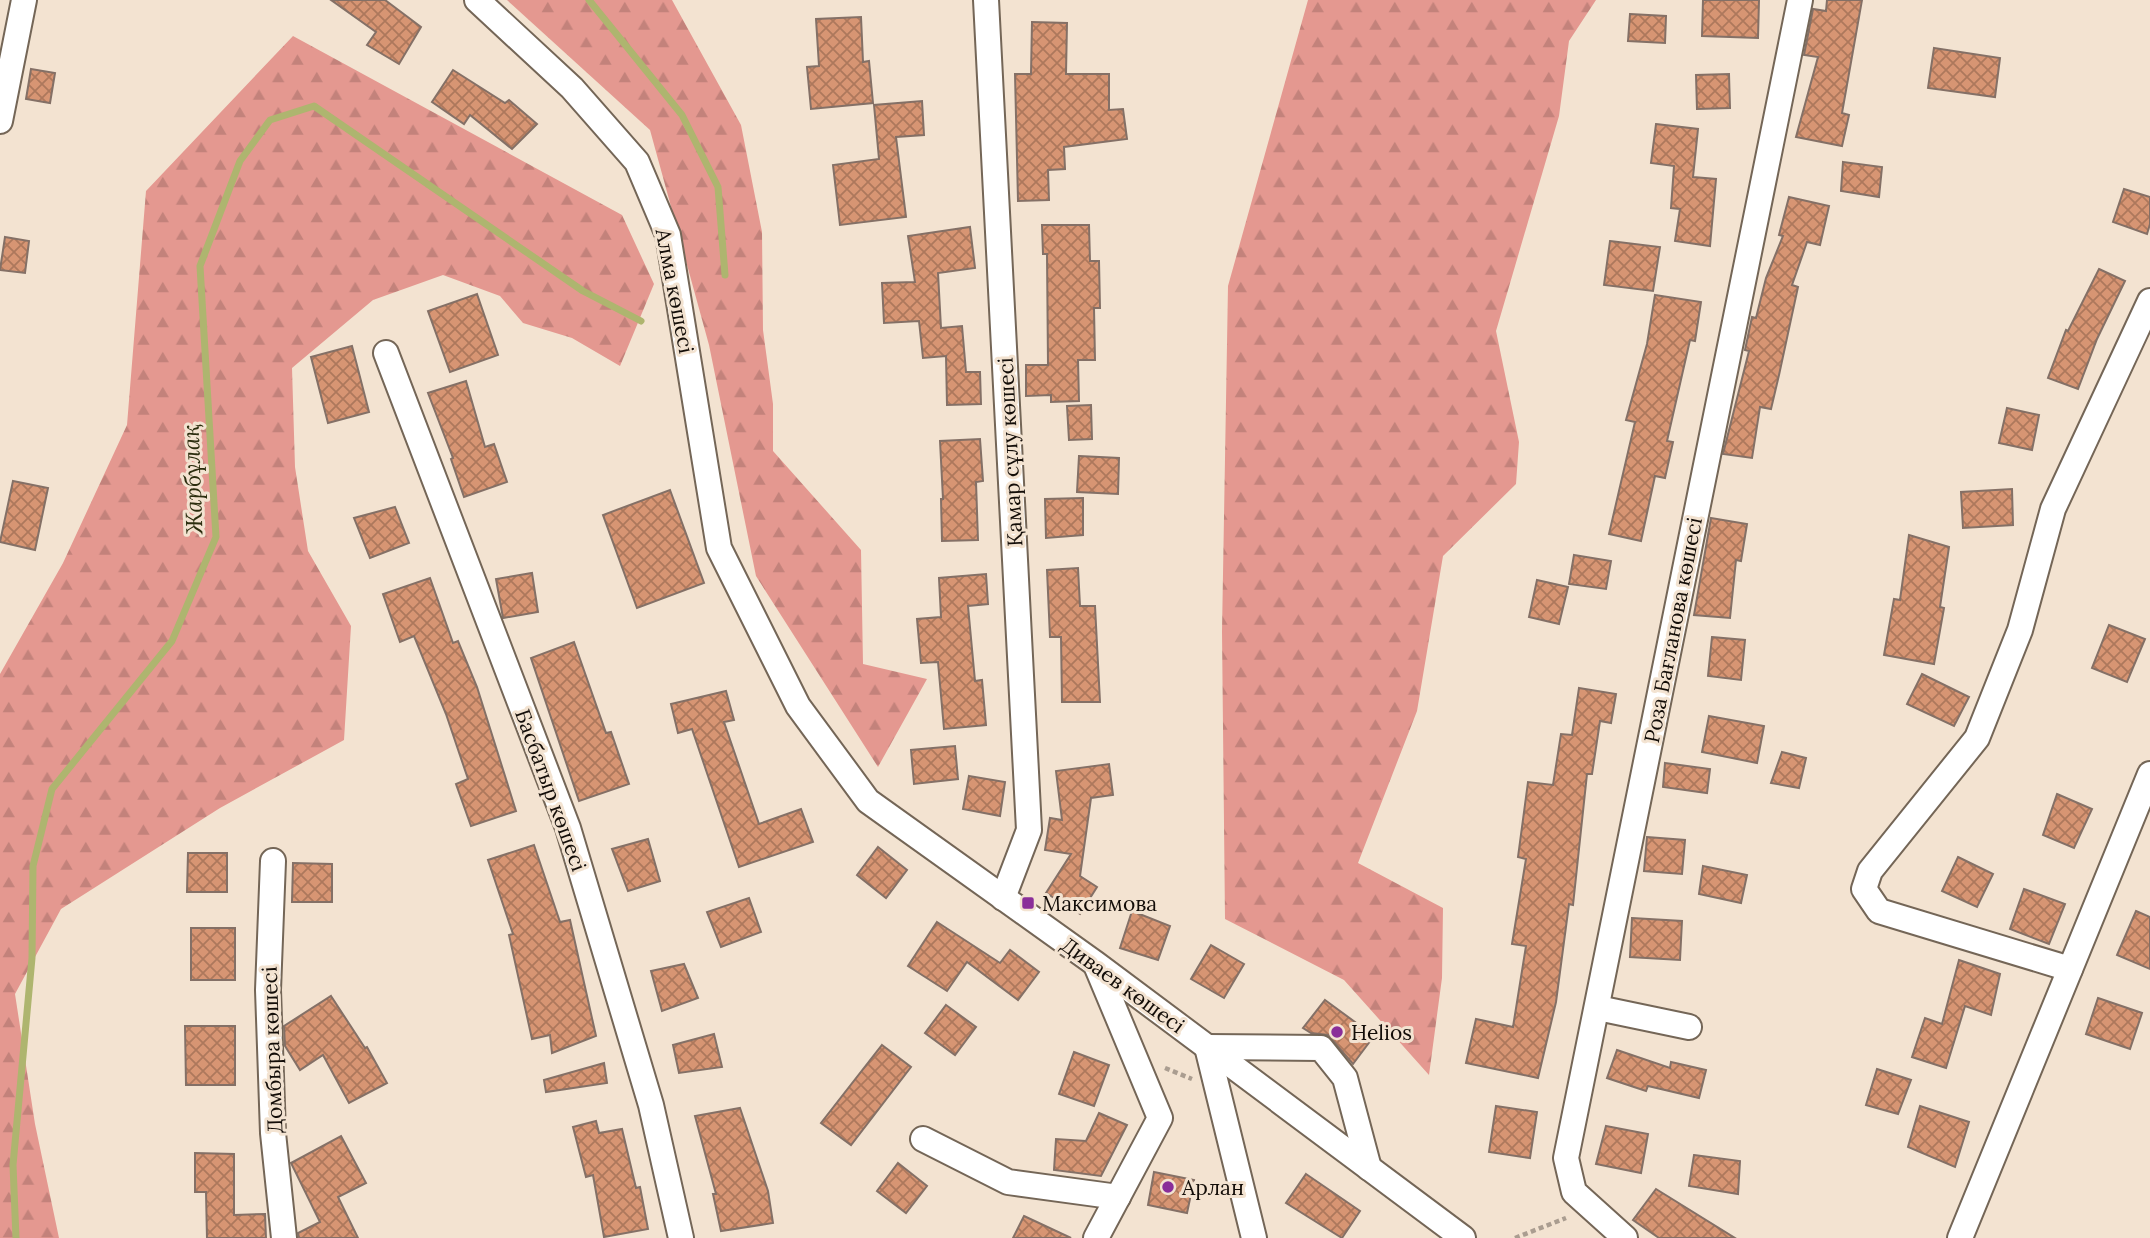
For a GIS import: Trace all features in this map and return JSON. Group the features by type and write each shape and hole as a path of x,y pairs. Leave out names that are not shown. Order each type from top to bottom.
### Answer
{"street":[{"path":"0,121 24,0"},
{"name":"Алма көшесі","path":"477,0 572,88 637,162 668,235 719,548 764,639"},
{"name":"Қамар сұлу көшесі","path":"986,0 1030,830 1003,898"},
{"name":"Роза Бағланова көшесі","path":"1625,1238 1574,1192 1566,1158 1800,0"},
{"path":"2070,968 1879,911 1864,889 1870,871 1977,738 2020,630 2053,509 2150,301"},
{"name":"Басбатыр көшесі","path":"386,353 568,828 651,1105 681,1238"},
{"name":"Диваев көшесі","path":"764,639 797,706 868,801 1096,964 1463,1238"},
{"path":"1960,1238 2150,774"},
{"name":"Домбыра көшесі","path":"273,861 268,1003 273,1133 284,1238"},
{"path":"1096,964 1160,1118 1096,1238"},
{"path":"1598,1008 1689,1027"},
{"path":"1254,1238 1207,1046 1321,1048 1345,1078 1369,1168"},
{"path":"923,1139 1008,1182 1118,1197"}],"path":[{"path":"1134,1056 1217,1089"},
{"path":"1515,1238 1591,1208"}],"green space":[{"path":"507,0 672,0 741,125 762,232 763,330 773,404 773,451 861,550 863,664 927,679 878,767 756,576 709,345 650,130"},
{"path":"1308,0 1596,0 1569,41 1559,116 1496,331 1519,442 1516,484 1443,556 1417,711 1358,863 1443,908 1442,978 1429,1075 1344,980 1225,919 1222,632 1228,286"},
{"path":"293,36 622,215 654,284 620,366 572,338 523,323 500,296 443,275 373,300 292,368 295,467 308,551 351,626 344,740 220,808 61,909 15,994 35,1124 59,1238 0,1238 0,674 63,563 127,425 146,191"}],"building":[{"path":"331,0 385,0 421,27 399,64 367,45 376,32"},
{"path":"1703,0 1759,0 1758,38 1702,36"},
{"path":"1827,0 1862,0 1842,113 1849,115 1842,146 1796,137 1818,57 1804,55 1813,9 1826,11"},
{"path":"1630,14 1666,16 1665,43 1628,41"},
{"path":"861,17 863,62 869,61 873,103 811,109 807,67 819,66 816,19"},
{"path":"1032,22 1067,23 1066,74 1109,74 1109,110 1123,109 1127,139 1064,147 1065,169 1048,170 1049,200 1018,201 1015,74 1031,74"},
{"path":"1934,48 2000,58 1995,97 1928,88"},
{"path":"31,69 55,73 50,103 26,99"},
{"path":"453,70 505,103 509,100 537,124 512,149 470,115 464,124 432,102"},
{"path":"1729,74 1730,108 1697,109 1696,75"},
{"path":"922,101 924,135 896,137 906,217 840,225 833,165 879,159 874,105"},
{"path":"1656,124 1698,129 1693,177 1716,179 1710,246 1675,241 1680,209 1671,208 1674,166 1651,163"},
{"path":"1843,162 1882,167 1879,197 1841,191"},
{"path":"2124,189 2150,197 2150,224 2147,234 2113,222"},
{"path":"1789,197 1829,206 1820,245 1807,242 1792,285 1798,287 1779,375 1771,409 1760,407 1752,458 1723,454 1749,351 1745,350 1752,317 1756,318 1766,278 1783,236 1779,235"},
{"path":"1042,225 1089,225 1090,261 1099,261 1100,308 1094,308 1095,360 1078,360 1079,401 1051,402 1051,395 1026,396 1026,365 1048,365 1047,254 1043,254"},
{"path":"970,227 975,268 938,273 941,328 962,326 966,372 980,372 981,404 947,405 946,356 923,358 919,321 884,323 882,283 915,282 908,236"},
{"path":"5,237 29,241 25,273 0,270"},
{"path":"1610,241 1660,247 1653,291 1604,285"},
{"path":"2099,269 2125,281 2097,339 2078,389 2048,378 2066,330 2068,331"},
{"path":"477,294 498,355 450,372 428,311"},
{"path":"1655,295 1701,302 1695,341 1690,340 1667,441 1673,442 1665,478 1655,476 1641,541 1609,534 1635,422 1626,420 1647,344"},
{"path":"352,346 369,412 328,423 311,357"},
{"path":"466,381 485,447 494,444 507,482 464,497 451,459 453,458 428,393"},
{"path":"1091,405 1092,439 1069,440 1067,406"},
{"path":"2007,408 2039,415 2032,450 1999,443"},
{"path":"980,439 983,481 976,482 978,540 942,541 940,441"},
{"path":"1079,456 1119,458 1118,494 1077,492"},
{"path":"13,481 48,488 35,550 0,542"},
{"path":"2012,489 2013,525 1963,528 1961,492"},
{"path":"670,490 704,583 637,608 603,515"},
{"path":"1083,498 1083,535 1046,538 1045,499"},
{"path":"395,507 409,543 370,558 354,518"},
{"path":"1711,518 1747,524 1741,561 1736,560 1730,618 1694,615"},
{"path":"1909,535 1949,547 1940,607 1944,608 1934,664 1884,655 1894,599 1900,600"},
{"path":"1574,555 1611,561 1606,589 1569,584"},
{"path":"1078,568 1080,606 1095,606 1100,702 1062,702 1061,637 1050,637 1047,570"},
{"path":"532,573 538,612 503,618 496,579"},
{"path":"986,574 988,604 968,606 975,681 982,680 986,725 944,729 938,662 921,663 917,619 941,617 939,578"},
{"path":"430,578 453,643 458,641 477,687 516,811 471,826 456,784 468,779 446,714 414,636 400,642 383,594"},
{"path":"1537,580 1568,587 1559,624 1529,617"},
{"path":"2109,625 2145,639 2127,682 2092,668"},
{"path":"1712,637 1745,640 1741,680 1708,676"},
{"path":"574,642 606,733 611,732 629,784 579,801 531,658"},
{"path":"1922,674 1969,697 1954,726 1907,704"},
{"path":"1579,688 1616,694 1611,723 1600,721 1592,774 1587,774 1573,905 1569,904 1556,1002 1538,1078 1466,1063 1476,1019 1513,1027 1526,946 1512,944 1526,859 1518,857 1528,782 1553,785 1561,734 1572,735"},
{"path":"726,691 734,720 724,722 759,824 801,809 813,842 739,867 692,729 678,733 671,704"},
{"path":"1709,716 1764,726 1757,763 1702,752"},
{"path":"955,746 958,779 914,784 911,750"},
{"path":"1782,752 1806,758 1799,788 1771,783"},
{"path":"1665,763 1710,769 1707,793 1663,787"},
{"path":"1109,764 1113,795 1091,798 1080,876 1097,887 1080,914 1046,893 1071,854 1045,850 1050,818 1062,820 1056,771"},
{"path":"969,776 1005,782 1000,816 963,809"},
{"path":"2057,794 2092,809 2074,848 2043,835"},
{"path":"1647,837 1685,840 1682,874 1644,871"},
{"path":"648,839 660,881 628,891 612,849"},
{"path":"534,845 560,922 570,920 596,1036 552,1053 550,1035 532,1039 509,935 513,934 488,860"},
{"path":"878,847 907,870 886,898 857,875"},
{"path":"188,853 227,853 227,892 187,892"},
{"path":"1958,857 1993,874 1977,907 1942,891"},
{"path":"293,863 332,864 332,902 292,902"},
{"path":"1703,866 1747,875 1741,903 1699,894"},
{"path":"2024,889 2065,904 2049,944 2010,929"},
{"path":"749,898 761,932 721,947 707,912"},
{"path":"1132,911 1170,926 1158,960 1120,948"},
{"path":"2136,911 2150,917 2150,969 2117,955"},
{"path":"1632,918 1682,921 1680,960 1630,957"},
{"path":"937,922 1000,963 1010,950 1039,972 1018,1000 967,962 947,991 908,966"},
{"path":"191,928 235,928 235,980 191,980"},
{"path":"1211,945 1244,964 1224,998 1191,979"},
{"path":"1959,960 2000,974 1991,1015 1965,1006 1946,1068 1912,1057 1925,1018 1942,1024"},
{"path":"684,964 698,998 662,1011 651,971"},
{"path":"331,996 365,1048 367,1047 387,1083 349,1103 323,1055 300,1070 285,1046 284,1026"},
{"path":"2098,998 2142,1013 2130,1049 2086,1034"},
{"path":"1325,1000 1374,1036 1353,1064 1328,1035 1311,1033 1303,1028"},
{"path":"946,1005 976,1027 955,1055 925,1033"},
{"path":"185,1026 235,1026 235,1085 186,1085"},
{"path":"714,1034 722,1067 679,1073 673,1045"},
{"path":"882,1045 911,1067 851,1145 821,1123"},
{"path":"1617,1050 1670,1068 1671,1062 1706,1070 1699,1098 1648,1086 1646,1091 1607,1078"},
{"path":"1074,1052 1109,1065 1094,1106 1059,1094"},
{"path":"604,1063 607,1083 546,1092 544,1080"},
{"path":"1877,1069 1911,1080 1898,1114 1866,1105"},
{"path":"1496,1106 1537,1112 1530,1158 1489,1152"},
{"path":"1920,1106 1969,1122 1955,1167 1908,1147"},
{"path":"740,1108 768,1191 773,1223 721,1231 713,1194 716,1194 695,1116"},
{"path":"1099,1113 1127,1125 1101,1176 1054,1170 1056,1139 1086,1141"},
{"path":"596,1121 599,1133 622,1129 636,1188 640,1187 648,1229 604,1237 593,1175 586,1177 573,1127"},
{"path":"1606,1126 1648,1134 1641,1173 1596,1164"},
{"path":"341,1136 366,1183 338,1197 358,1238 299,1238 298,1233 320,1222 291,1163"},
{"path":"195,1153 234,1154 234,1215 265,1214 266,1238 207,1238 206,1192 195,1192"},
{"path":"1694,1155 1740,1161 1738,1194 1689,1186"},
{"path":"898,1163 927,1186 906,1213 877,1191"},
{"path":"1154,1172 1194,1180 1187,1213 1148,1205"},
{"path":"1306,1174 1360,1211 1342,1238 1286,1203"},
{"path":"1656,1189 1735,1238 1659,1238 1633,1220"},
{"path":"1024,1216 1071,1238 1013,1238"}],"waterway":[{"name":"Жарбұлақ","path":"589,0 682,115 718,187 725,275"},
{"name":"Жарбұлақ","path":"16,1238 13,1165 32,958 33,866 52,789 172,641 216,537 200,266 240,161 270,120 314,106 583,291 641,321"}],"place":[{"name":"Максимова","path":"1028,903"},
{"name":"Helios","path":"1337,1032"},
{"name":"Арлан","path":"1168,1187"}]}
